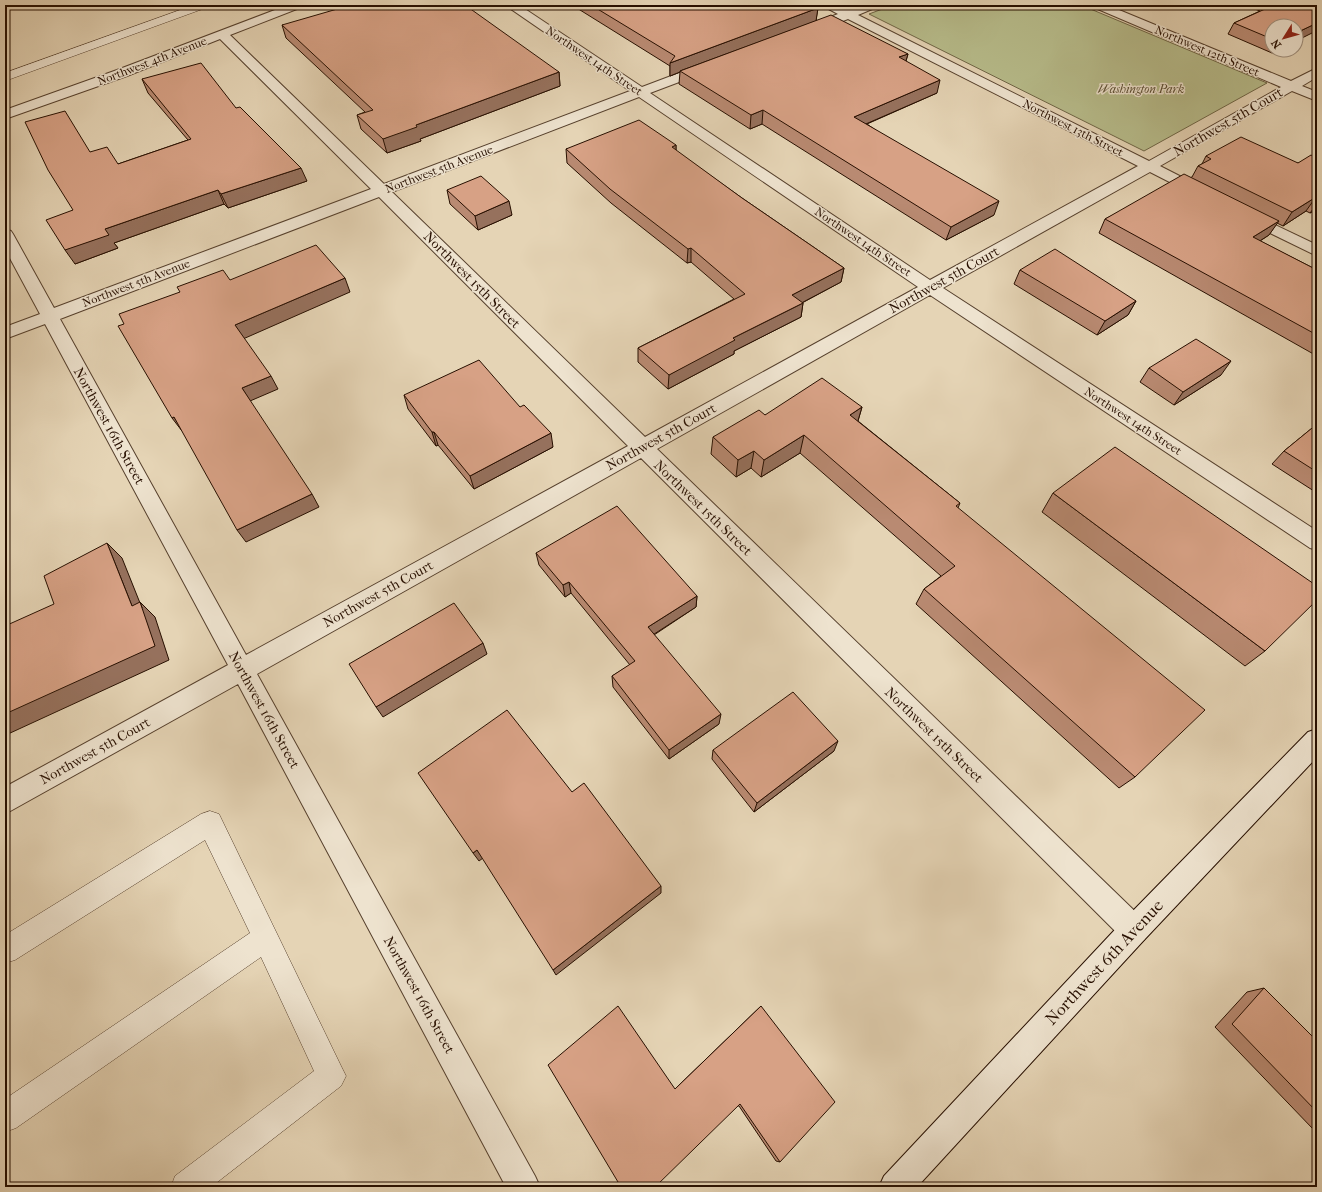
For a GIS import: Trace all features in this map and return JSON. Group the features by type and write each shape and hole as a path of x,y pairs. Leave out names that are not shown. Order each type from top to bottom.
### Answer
{"street":[{"name":"Northwest 4th Avenue","path":"5,115 95,83 298,5"},
{"name":"Northwest 14th Street","path":"510,5 930,287 1317,542"},
{"name":"Northwest 13th Street","path":"829,5 1214,199"},
{"path":"796,34 873,5"},
{"name":"Northwest 12th Street","path":"1097,5 1317,97"},
{"name":"Northwest 15th Street","path":"222,34 1134,930"},
{"name":"Northwest 5th Avenue","path":"5,333 722,62"},
{"name":"Northwest 5th Court","path":"5,801 1317,72"},
{"path":"1235,210 1317,251"},
{"name":"Northwest 16th Street","path":"5,234 524,1187"},
{"name":"Northwest 6th Avenue","path":"895,1187 1134,930 1317,740"}],"lane":[{"path":"5,77 204,5"},
{"path":"5,950 210,823 331,1076 186,1187"},
{"path":"5,1117 266,938"}],"green space":[{"name":"Washington Park","path":"893,5 1081,5 1267,83 1144,151 869,14"}],"building":[{"path":"351,5 465,5 559,72 416,125 417,127 383,139 357,115 373,110 282,25"},
{"path":"591,5 812,5 818,8 670,63 675,56"},
{"path":"1274,5 1317,5 1317,23 1304,29 1304,18 1264,18 1264,36 1234,23"},
{"path":"831,15 908,54 899,57 940,80 854,117 999,201 951,227 763,110 751,115 680,71"},
{"path":"201,63 236,108 240,107 301,168 221,194 218,190 105,229 109,235 65,250 46,220 73,210 48,170 25,122 65,111 90,152 107,147 118,164 191,139 142,79"},
{"path":"639,120 676,145 672,147 742,198 844,268 792,295 803,303 733,338 735,340 669,375 638,348 745,294 691,248 688,249 610,189 566,149"},
{"path":"1241,137 1298,163 1311,155 1317,158 1317,198 1316,197 1292,212 1198,166 1211,159 1206,156"},
{"path":"1184,174 1279,221 1253,237 1317,270 1317,335 1105,219"},
{"path":"481,176 509,201 475,216 447,190"},
{"path":"316,245 345,278 235,325 271,376 242,388 312,494 237,530 174,417 172,418 118,326 124,324 119,314 180,292 177,287 223,270 230,280"},
{"path":"1055,249 1136,301 1105,321 1020,270"},
{"path":"1196,339 1231,361 1183,392 1149,368"},
{"path":"479,360 520,407 524,405 551,433 470,476 434,432 432,432 404,395"},
{"path":"822,378 862,407 850,415 960,503 956,506 1205,710 1135,777 924,589 955,566 804,435 764,460 754,451 738,460 713,437 759,410 765,415"},
{"path":"1317,424 1317,472 1284,451"},
{"path":"1115,447 1317,586 1317,600 1265,651 1053,493"},
{"path":"617,506 697,596 648,627 721,714 669,750 612,676 635,661 569,582 563,585 536,553"},
{"path":"107,543 132,606 140,602 155,646 5,714 5,626 54,604 44,576"},
{"path":"454,603 483,643 376,707 349,664"},
{"path":"793,692 838,741 757,803 713,750"},
{"path":"507,710 572,792 584,783 661,886 553,970 477,850 473,853 418,773"},
{"path":"1264,988 1317,1041 1317,1112 1232,1024"},
{"path":"618,1006 675,1089 761,1006 835,1102 780,1162 740,1104 655,1187 621,1187 548,1065"}]}
